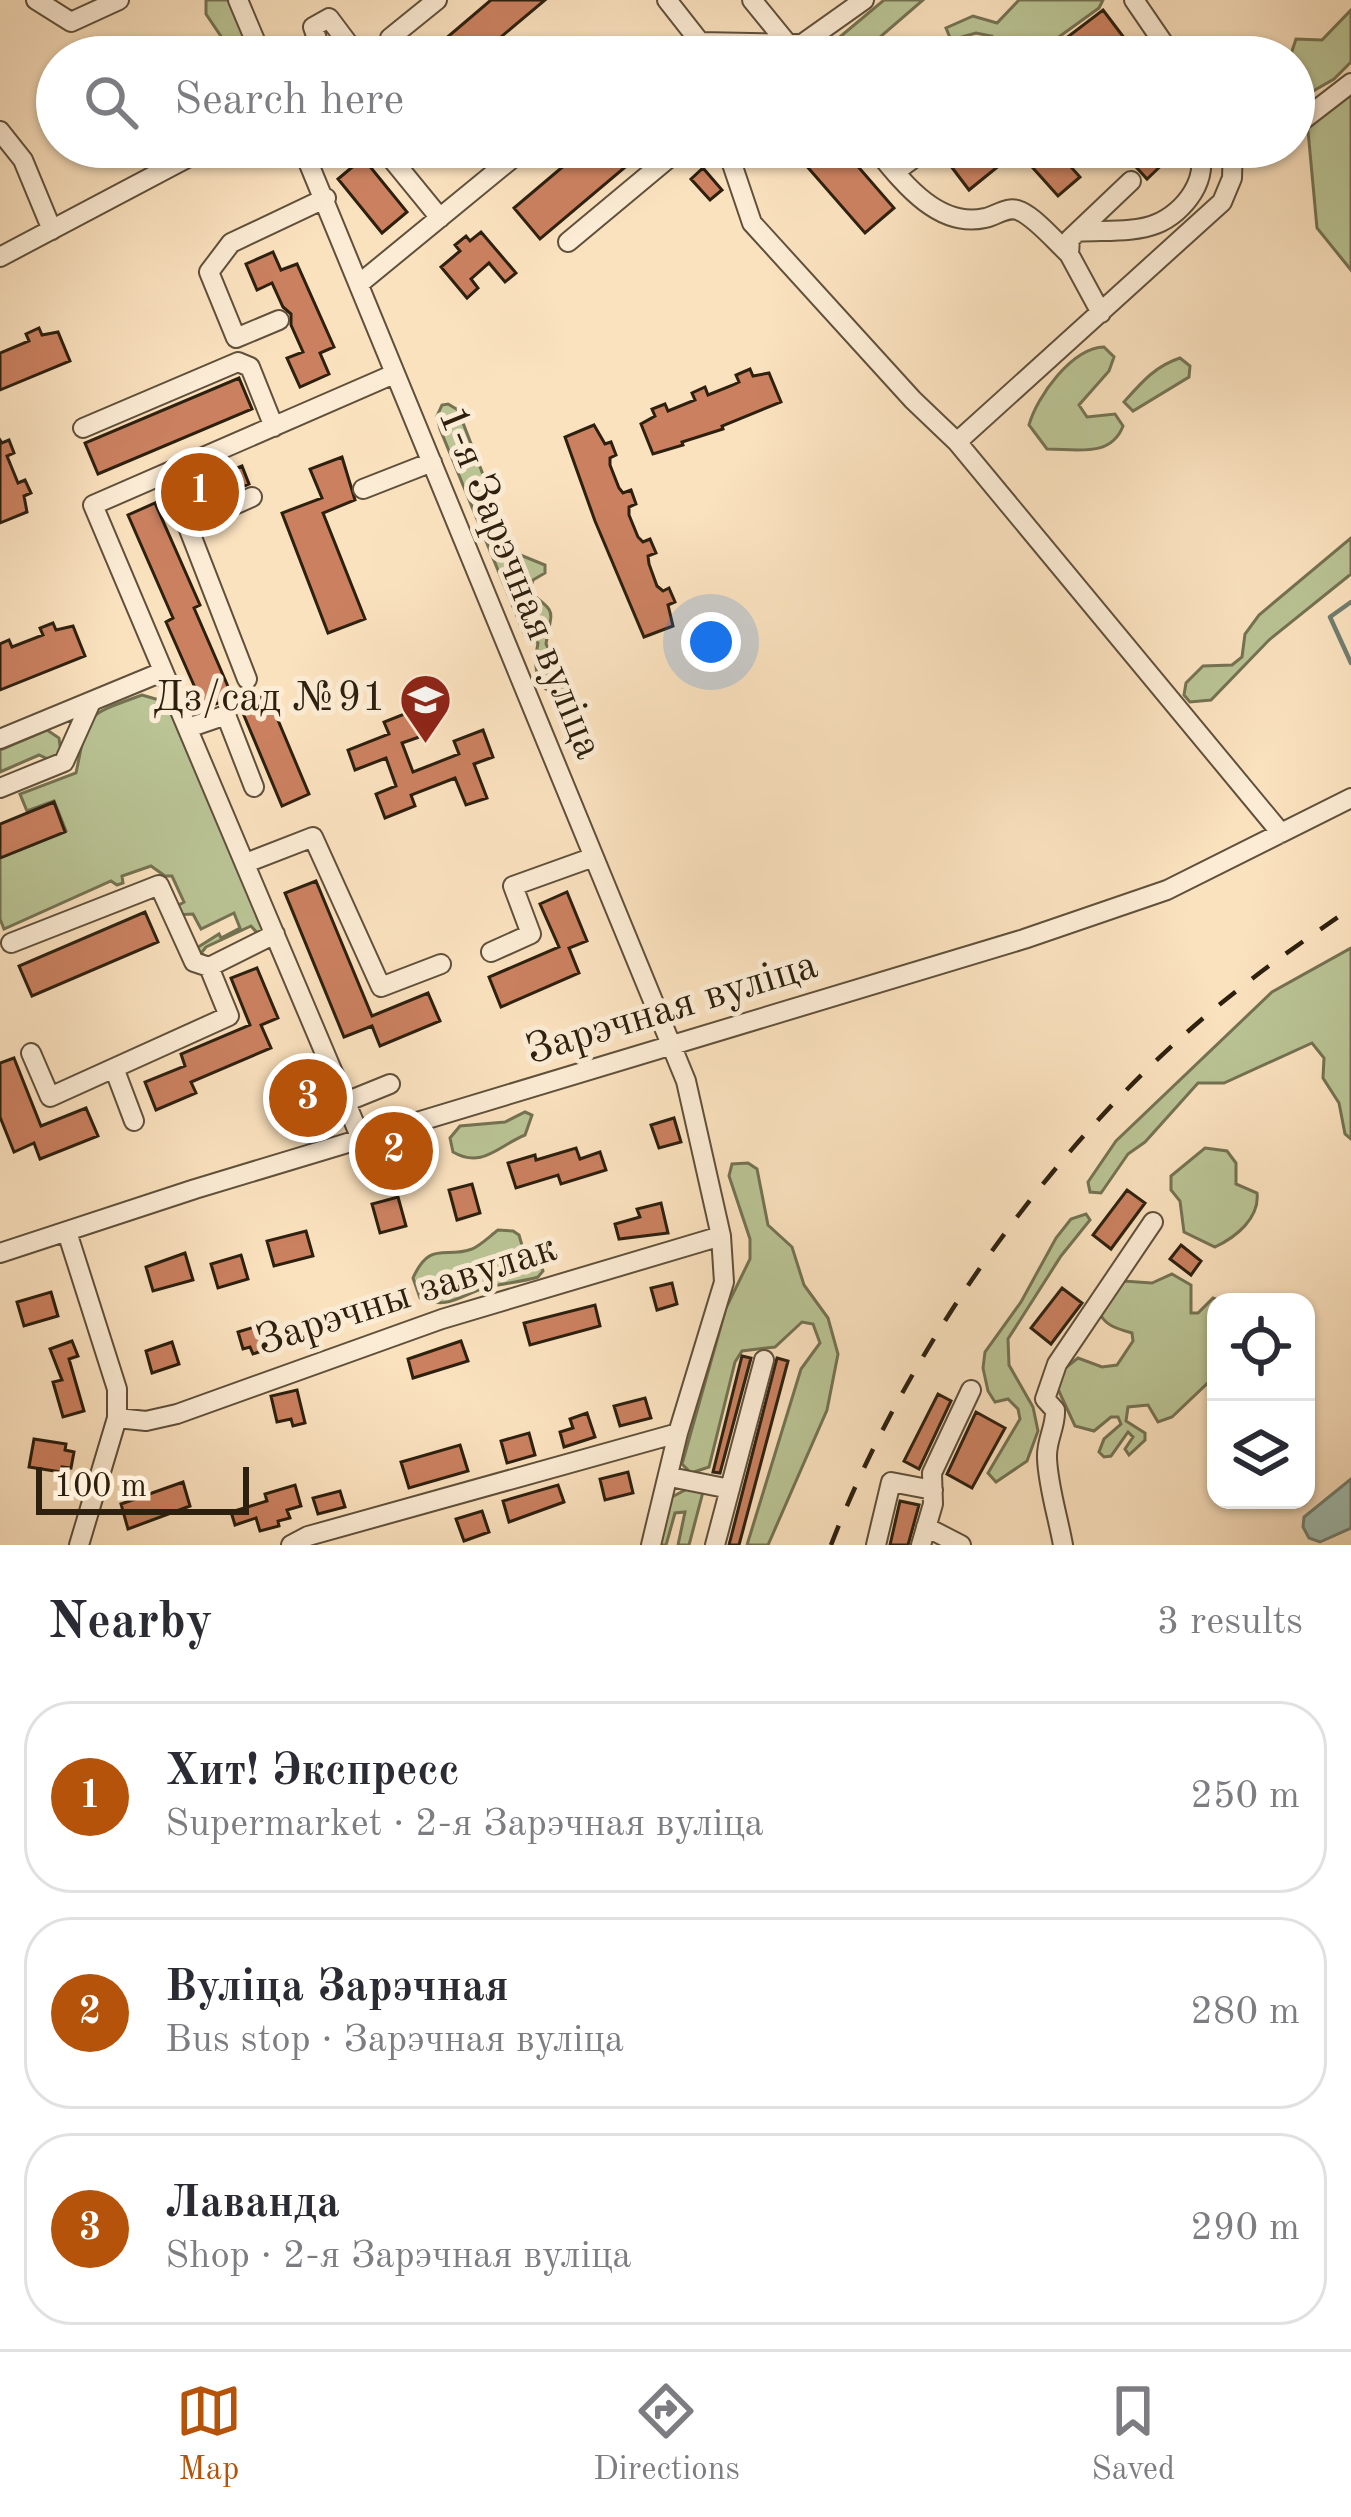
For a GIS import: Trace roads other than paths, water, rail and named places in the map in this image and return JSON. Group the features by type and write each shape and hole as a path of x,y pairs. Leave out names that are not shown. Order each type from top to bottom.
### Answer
{"street":[{"path":"36,0 71,22 119,0"},
{"path":"238,0 253,36"},
{"path":"393,36 437,0"},
{"path":"668,0 696,36"},
{"path":"752,0 787,36"},
{"path":"1134,0 1159,36"},
{"path":"815,36 861,1"},
{"path":"316,36 313,27 329,18 342,36"},
{"path":"1315,111 1351,83"},
{"path":"0,131 23,160 52,230"},
{"path":"0,257 169,168"},
{"name":"1-я Зарэчная вуліца","path":"312,168 686,1081 721,1236 724,1282 678,1433 651,1545"},
{"path":"399,168 440,218"},
{"path":"359,284 501,168"},
{"path":"568,242 657,168"},
{"path":"733,168 752,223 957,442 1281,833"},
{"path":"892,168 905,185 955,221 1011,209 1022,211 1069,254 1101,313"},
{"path":"895,172 900,168"},
{"path":"1078,232 1160,223 1198,187 1202,168"},
{"path":"957,442 1222,202 1233,168"},
{"path":"1069,254 1070,239 1130,181"},
{"path":"279,320 236,338 209,272 231,243 326,198"},
{"path":"83,428 238,362 250,367 274,427"},
{"path":"362,1141 93,505 394,374"},
{"path":"363,489 432,462"},
{"path":"166,473 247,679"},
{"path":"187,526 252,497"},
{"path":"0,739 162,672"},
{"path":"0,788 64,762 91,702"},
{"path":"188,728 226,715 254,787"},
{"name":"Зарэчная вуліца","path":"0,1253 195,1189 1024,939 1147,897 1351,798"},
{"path":"246,862 313,837 381,988 441,964"},
{"path":"490,952 532,934 513,886 592,858"},
{"path":"10,943 159,885 194,962 209,968 229,1016 50,1097 31,1053"},
{"path":"209,968 274,934"},
{"path":"114,1068 134,1121"},
{"path":"348,1102 390,1084"},
{"path":"1064,1545 1046,1459 1056,1421 1046,1388 1057,1364 1153,1222"},
{"path":"67,1232 117,1389 117,1418 80,1545"},
{"name":"Зарэчны завулак","path":"117,1418 146,1421 177,1414 442,1318 721,1236"},
{"path":"715,1545 764,1360"},
{"path":"962,1545 924,1536 933,1504 932,1473 971,1390"},
{"path":"291,1545 308,1536 678,1433"},
{"path":"670,1477 730,1489"},
{"path":"876,1545 891,1482 932,1490"}],"waterway":[{"path":"1351,602 1330,617 1351,663"}],"railway":[{"path":"831,1545 864,1468 949,1315 1054,1170 1175,1043 1253,978 1351,908"}],"place":[{"name":"Хит! Экспресс","path":"200,492"},
{"name":"Дз/сад №91","path":"425,745"},
{"name":"Лаванда","path":"308,1098"},
{"name":"Вуліца Зарэчная","path":"394,1151"}]}
